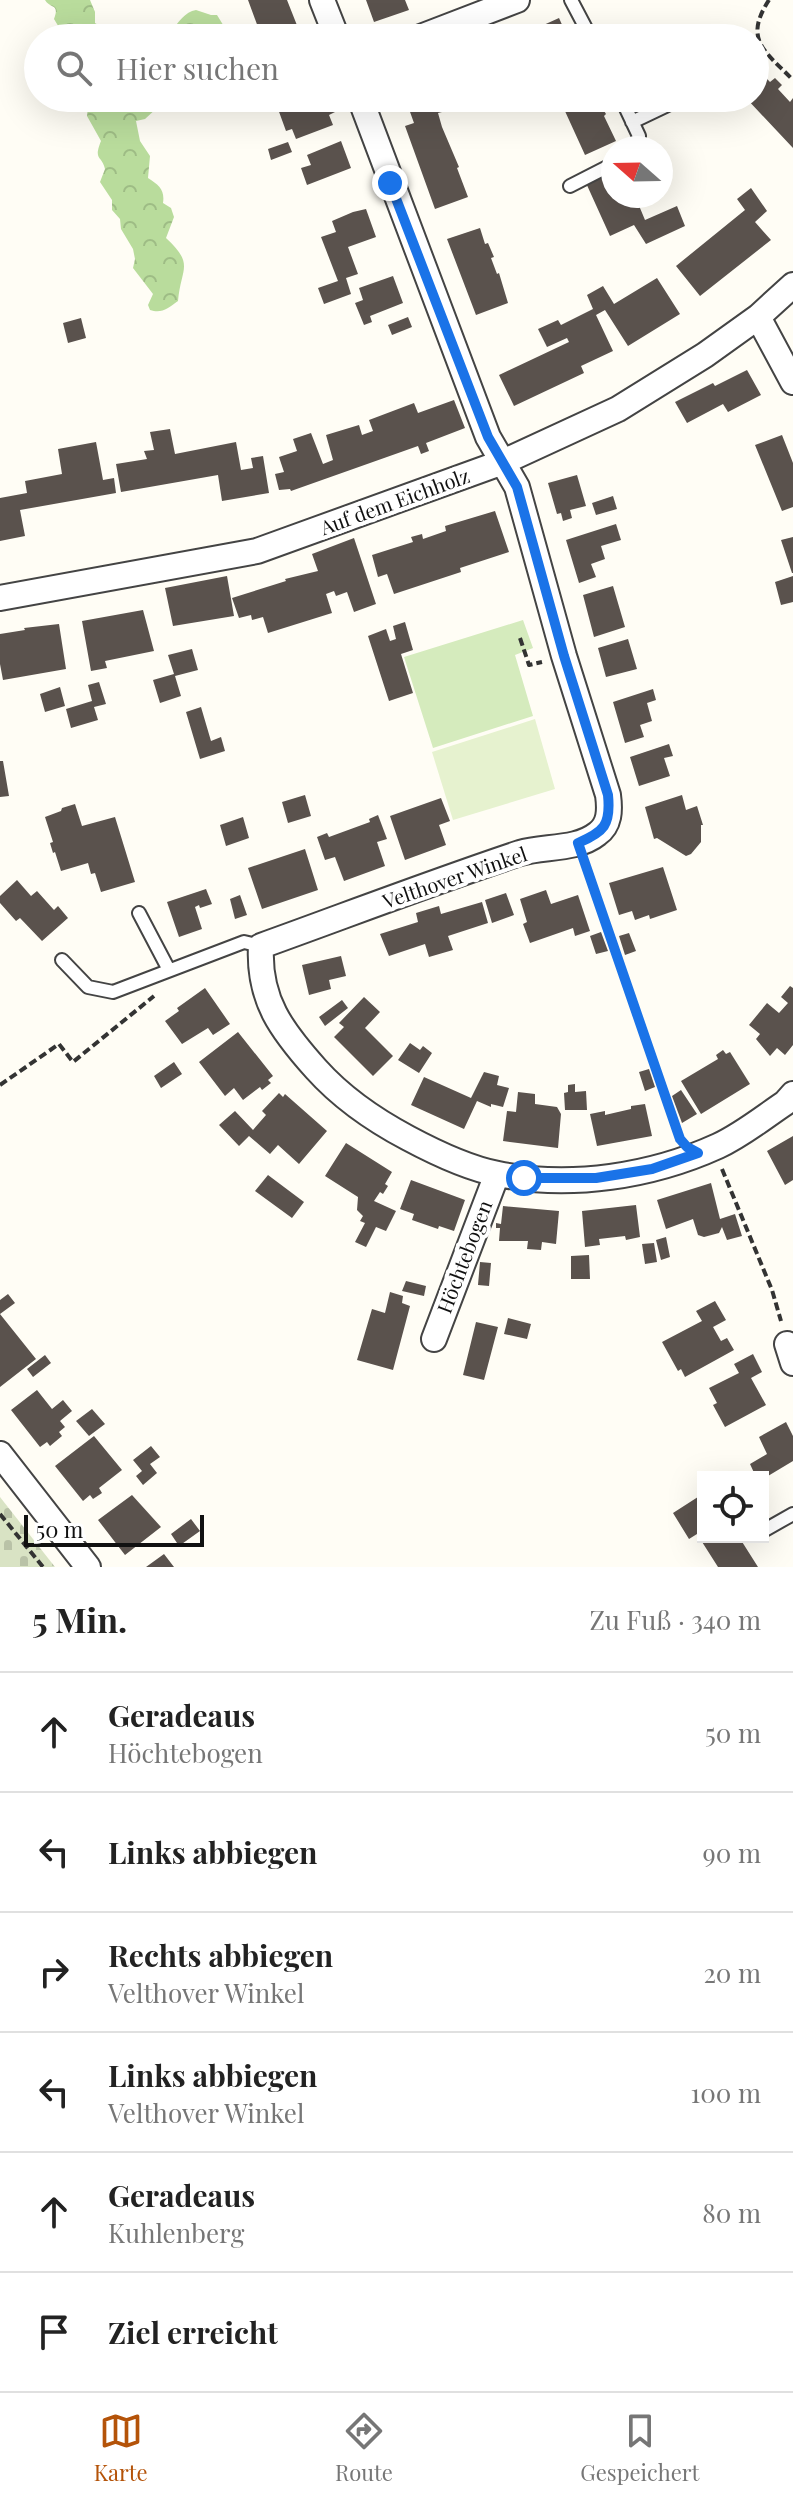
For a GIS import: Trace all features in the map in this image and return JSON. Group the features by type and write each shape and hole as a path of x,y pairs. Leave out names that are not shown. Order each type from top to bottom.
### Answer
{"street":[{"path":"322,0 331,24"},
{"path":"454,24 517,0"},
{"path":"365,112 488,437 503,462"},
{"name":"Auf dem Eichholz","path":"0,598 257,551 503,462 618,409 705,355 758,317 793,285"},
{"path":"758,317 793,382"},
{"name":"Velthover Winkel","path":"261,946 524,852 578,843 597,835 606,824 610,810 608,795 564,656 517,487 503,462"},
{"name":"Höchtebogen","path":"261,946 261,979 273,1010 283,1028 323,1077 357,1106 393,1130 434,1152 497,1174 562,1180 652,1169 720,1145 785,1103 793,1094"},
{"name":"Höchtebogen","path":"434,1339 497,1174"},
{"path":"0,1454 88,1567"}],"lane":[{"path":"571,0 584,24"},
{"path":"627,112 639,136"},
{"path":"632,122 653,112"},
{"path":"570,186 601,170"},
{"path":"139,913 169,970"},
{"path":"62,960 88,987 113,992 244,942 261,946"},
{"path":"769,1528 793,1514"}],"path":[{"path":"758,24 769,0"},
{"path":"769,55 793,80"},
{"path":"578,843 680,1139 687,1147 720,1165 772,1290 790,1354"},
{"path":"0,1085 59,1044 73,1062 158,993"},
{"path":"0,1514 43,1567"}],"green space":[{"path":"45,0 90,0 97,24 57,24 55,8"},
{"path":"192,11 217,15 223,24 177,24"},
{"path":"87,112 153,112 145,119 136,121 140,141 150,156 148,178 160,188 163,203 171,208 174,217 166,238 181,254 184,267 178,301 165,310 150,310 148,305 153,294 133,268 133,249 121,229 120,219 112,210 112,200 100,182 105,169 98,155 101,141"},
{"path":"523,620 533,648 515,655 533,716 433,748 404,657"},
{"path":"535,719 555,789 453,820 432,752"},
{"path":"0,1497 55,1567 0,1567"}],"building":[{"path":"248,0 287,0 296,24 257,24"},
{"path":"366,0 405,0 409,10 374,22"},
{"path":"559,18 562,24 546,24"},
{"path":"775,78 782,85 778,89 790,102 793,98 793,148 759,112 769,112 769,81"},
{"path":"279,112 335,112 329,115 333,125 296,139 292,129 286,131"},
{"path":"410,112 442,112 438,113 442,127 468,197 435,209 405,126 414,123"},
{"path":"565,112 605,112 614,136 601,136 601,148 585,155"},
{"path":"341,141 351,168 307,185 301,168 311,165 307,155"},
{"path":"288,142 292,152 271,160 268,149"},
{"path":"601,176 601,208 640,208 645,220 677,206 685,226 646,244 634,225 610,236 586,183"},
{"path":"751,188 767,211 755,222 771,240 700,296 676,266 745,210 737,199"},
{"path":"366,209 376,237 348,247 358,274 346,278 351,294 324,304 318,288 338,281 321,237 336,232 332,221"},
{"path":"480,228 485,244 488,243 494,257 491,258 508,303 476,315 447,239"},
{"path":"393,276 403,303 370,316 372,322 364,325 355,303 363,300 359,288"},
{"path":"657,278 680,314 628,346 605,310 596,315 613,351 581,366 584,373 514,406 499,375 569,342 567,338 547,347 538,329 558,320 561,325 593,309 587,295 603,286 614,304"},
{"path":"408,317 412,327 392,335 388,325"},
{"path":"81,318 86,338 68,343 63,323"},
{"path":"747,370 761,395 728,412 723,404 687,423 675,402"},
{"path":"454,400 465,428 426,443 429,451 421,454 418,446 291,491 279,490 275,474 284,472 279,457 297,451 293,439 311,433 323,464 333,460 326,435 359,425 362,435 373,431 369,420 414,403 418,413"},
{"path":"170,429 175,454 236,442 241,470 253,468 251,458 263,456 269,493 222,501 218,475 121,492 116,464 147,459 144,451 154,450 150,432"},
{"path":"782,435 793,463 793,507 782,511 755,445"},
{"path":"96,442 103,480 114,478 116,493 20,510 25,536 0,541 0,498 27,493 25,481 62,474 58,449"},
{"path":"577,475 586,506 570,510 572,518 563,521 561,513 557,514 548,483"},
{"path":"613,496 617,509 596,515 592,503"},
{"path":"495,511 509,552 394,594 387,574 378,577 372,555 413,542 411,537 422,534 423,539 446,531 445,526"},
{"path":"616,524 621,540 601,546 605,559 591,564 596,577 579,583 566,540"},
{"path":"793,537 793,573 792,573 781,540"},
{"path":"354,538 376,604 354,612 347,592 336,596 334,591 326,594 332,613 268,633 263,617 252,620 251,615 239,618 232,598 318,571 312,554"},
{"path":"227,576 234,616 173,626 165,588"},
{"path":"793,576 793,602 781,605 775,582"},
{"path":"613,586 625,627 594,637 583,595"},
{"path":"143,610 154,651 105,661 107,668 91,671 82,621"},
{"path":"405,622 413,650 401,654 413,693 389,701 368,636 386,629 390,641 396,639 393,626"},
{"path":"59,624 66,669 3,680 0,634"},
{"path":"628,639 637,669 606,677 598,648"},
{"path":"192,649 198,670 175,676 181,696 160,703 153,680 174,674 168,655"},
{"path":"99,682 106,704 94,707 98,720 71,728 66,709 92,701 88,685"},
{"path":"60,687 65,706 45,712 40,694"},
{"path":"653,689 656,700 647,703 652,721 640,725 644,737 625,743 613,702"},
{"path":"201,707 211,741 221,737 225,751 200,759 186,712"},
{"path":"669,744 673,756 664,758 670,776 639,786 630,757"},
{"path":"0,761 3,761 9,796 0,797"},
{"path":"305,795 311,816 288,823 282,802"},
{"path":"682,795 686,810 697,806 703,825 701,842 686,856 654,839 645,807"},
{"path":"441,798 450,821 439,825 446,845 405,860 390,816"},
{"path":"75,804 82,826 115,817 135,882 101,892 88,863 61,871 50,843 53,842 45,817"},
{"path":"378,815 387,839 377,842 385,866 344,881 335,857 325,860 317,837 327,833 329,837 370,822 369,819"},
{"path":"243,817 249,838 226,846 220,825"},
{"path":"305,849 318,890 262,909 248,868"},
{"path":"663,867 677,910 650,919 649,915 635,920 632,911 619,915 609,883"},
{"path":"17,880 31,896 37,891 54,910 58,906 68,918 42,941 20,918 16,921 0,903 0,896"},
{"path":"206,889 212,904 195,907 202,929 179,937 167,902"},
{"path":"546,890 551,904 578,895 590,931 575,936 573,928 530,943 523,924 527,922 520,899"},
{"path":"506,893 514,915 492,923 485,900"},
{"path":"240,895 247,915 235,919 230,899"},
{"path":"482,902 488,923 448,936 453,950 429,957 425,944 389,956 380,934 418,922 416,913 439,906 441,914"},
{"path":"601,932 608,951 596,954 590,936"},
{"path":"629,933 636,951 625,955 619,936"},
{"path":"341,956 346,976 329,980 331,989 309,995 302,965"},
{"path":"790,986 793,988 793,1045 785,1055 777,1048 770,1056 756,1039 760,1034 749,1025 767,1003 779,1013 788,1003 781,997"},
{"path":"205,988 230,1024 213,1035 208,1028 182,1044 165,1021"},
{"path":"364,997 380,1012 365,1028 393,1056 373,1076 334,1037 344,1027 339,1023"},
{"path":"342,1000 348,1008 325,1026 319,1017"},
{"path":"238,1032 273,1076 268,1080 271,1083 243,1100 234,1088 225,1096 199,1062"},
{"path":"410,1043 420,1050 423,1046 432,1053 419,1073 398,1060"},
{"path":"723,1050 726,1054 730,1052 750,1084 701,1114 681,1081 718,1059 716,1055"},
{"path":"174,1062 182,1074 161,1088 154,1076"},
{"path":"649,1069 655,1087 645,1091 639,1072"},
{"path":"484,1072 499,1076 497,1085 509,1088 503,1107 491,1104 491,1107 477,1101 464,1129 411,1105 424,1077 471,1098"},
{"path":"575,1084 575,1092 586,1091 587,1110 565,1110 564,1093 568,1092 568,1085"},
{"path":"681,1090 697,1114 682,1123 672,1096"},
{"path":"518,1092 535,1094 535,1104 557,1107 561,1114 558,1148 503,1141 507,1111 516,1112"},
{"path":"279,1093 283,1097 285,1094 327,1131 299,1164 278,1145 270,1154 249,1136 239,1146 219,1125 235,1111 253,1130 266,1115 262,1111"},
{"path":"645,1104 652,1136 597,1146 590,1114 605,1111 605,1115"},
{"path":"793,1136 793,1180 785,1185 767,1151"},
{"path":"346,1143 392,1172 385,1184 388,1186 374,1201 396,1211 386,1231 376,1227 366,1247 355,1242 365,1223 360,1221 363,1216 357,1210 358,1197 325,1176"},
{"path":"268,1175 304,1202 292,1218 255,1191"},
{"path":"411,1180 465,1200 454,1231 412,1220 414,1214 400,1209"},
{"path":"711,1183 720,1219 735,1214 742,1236 727,1240 722,1227 719,1233 704,1237 698,1235 693,1219 666,1229 657,1200"},
{"path":"636,1205 640,1237 599,1239 600,1245 585,1247 582,1211"},
{"path":"503,1206 559,1211 556,1244 542,1242 541,1250 527,1249 528,1241 499,1241 500,1228 496,1228 496,1223 501,1224"},
{"path":"666,1237 670,1257 661,1260 656,1240"},
{"path":"654,1243 657,1262 645,1264 642,1244"},
{"path":"589,1255 590,1279 571,1279 571,1256"},
{"path":"480,1262 491,1263 489,1286 478,1285"},
{"path":"406,1281 426,1286 424,1296 402,1291"},
{"path":"390,1292 403,1296 402,1303 410,1306 393,1370 357,1360 372,1309 385,1313"},
{"path":"8,1294 15,1303 0,1314 0,1300"},
{"path":"715,1301 726,1320 713,1327 721,1341 727,1338 734,1350 685,1377 681,1369 678,1371 662,1342 702,1321 696,1311"},
{"path":"0,1314 36,1359 0,1387"},
{"path":"508,1318 531,1324 527,1339 504,1334"},
{"path":"476,1322 498,1327 484,1380 463,1375"},
{"path":"753,1354 762,1372 751,1378 766,1405 725,1427 713,1405 717,1403 709,1388 739,1373 734,1364"},
{"path":"45,1355 51,1363 33,1377 27,1369"},
{"path":"37,1390 52,1409 63,1400 72,1411 60,1421 65,1427 59,1432 62,1436 50,1446 47,1442 40,1447 11,1410"},
{"path":"92,1409 105,1424 89,1436 76,1421"},
{"path":"786,1422 793,1436 793,1461 769,1475 769,1471 753,1471 750,1464 767,1454 759,1437"},
{"path":"94,1436 122,1470 99,1488 102,1493 93,1499 90,1495 83,1501 55,1466"},
{"path":"151,1446 160,1457 150,1464 157,1473 143,1485 136,1476 142,1471 133,1460"},
{"path":"132,1495 161,1527 125,1555 98,1520"},
{"path":"697,1498 697,1534 689,1539 673,1513"},
{"path":"191,1519 200,1531 179,1546 171,1534"},
{"path":"703,1543 743,1543 758,1567 718,1567"},
{"path":"164,1554 174,1567 146,1567"}],"route":[{"path":"390,183 488,437 517,487 564,656 608,795 610,810 606,824 597,835 578,843 680,1139 698,1153 652,1169 596,1178 524,1178"}]}
